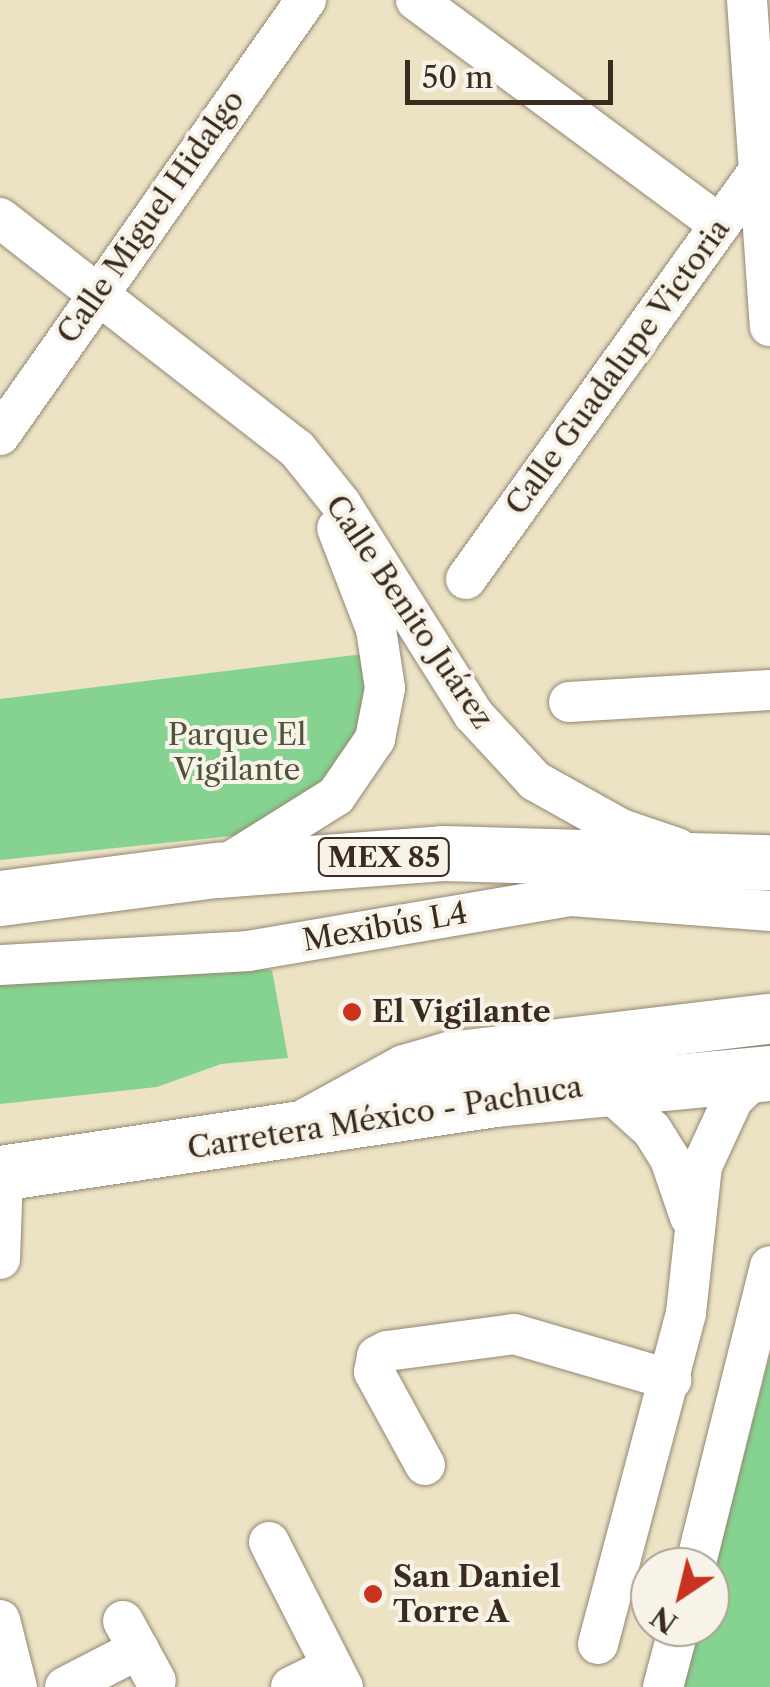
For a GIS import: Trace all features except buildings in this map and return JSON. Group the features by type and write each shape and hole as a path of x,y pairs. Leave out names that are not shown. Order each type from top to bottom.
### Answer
{"highway":[{"name":"MEX 85","path":"0,898 217,870 442,854 770,862"},
{"name":"Carretera México - Pachuca","path":"1,1173 602,1085 765,1074"}],"main road":[{"path":"295,1131 404,1070 449,1057 770,1019"}],"street":[{"name":"Calle Miguel Hidalgo","path":"0,436 97,290 306,0"},
{"path":"416,0 720,224"},
{"path":"747,0 763,164 770,326"},
{"name":"Calle Guadalupe Victoria","path":"466,579 763,164"},
{"name":"Calle Benito Juárez","path":"0,218 278,430 321,482 499,746 535,781 622,829 704,858"},
{"name":"Calle Benito Juárez","path":"217,870 336,796 375,739 384,688 376,629 321,482"},
{"path":"570,702 770,690"},
{"name":"Mexibús L4","path":"0,964 248,950 571,896 770,911"},
{"name":"Mexibús L4","path":"0,984 241,968 583,914 770,930"},
{"path":"598,1644 671,1380 713,1132 733,1099 765,1074"},
{"path":"602,1085 652,1130 670,1158 695,1230"},
{"path":"0,1259 1,1173"},
{"path":"700,1547 770,1266"},
{"path":"425,1465 374,1372 377,1356 387,1351 514,1334 671,1380"},
{"path":"270,1542 338,1677 291,1687"},
{"path":"0,1620 17,1687 40,1687"},
{"path":"664,1687 674,1647"},
{"path":"65,1687 139,1650"}],"green space":[{"name":"Parque El Vigilante","path":"363,654 377,681 362,754 271,832 0,860 0,699"},
{"path":"0,960 272,970 288,1058 221,1064 157,1087 0,1104"},
{"path":"770,1355 770,1687 684,1687 695,1647 730,1647 730,1547 720,1547"}],"place":[{"name":"El Vigilante","path":"352,1012"},
{"name":"San Daniel Torre A","path":"373,1594"}]}
